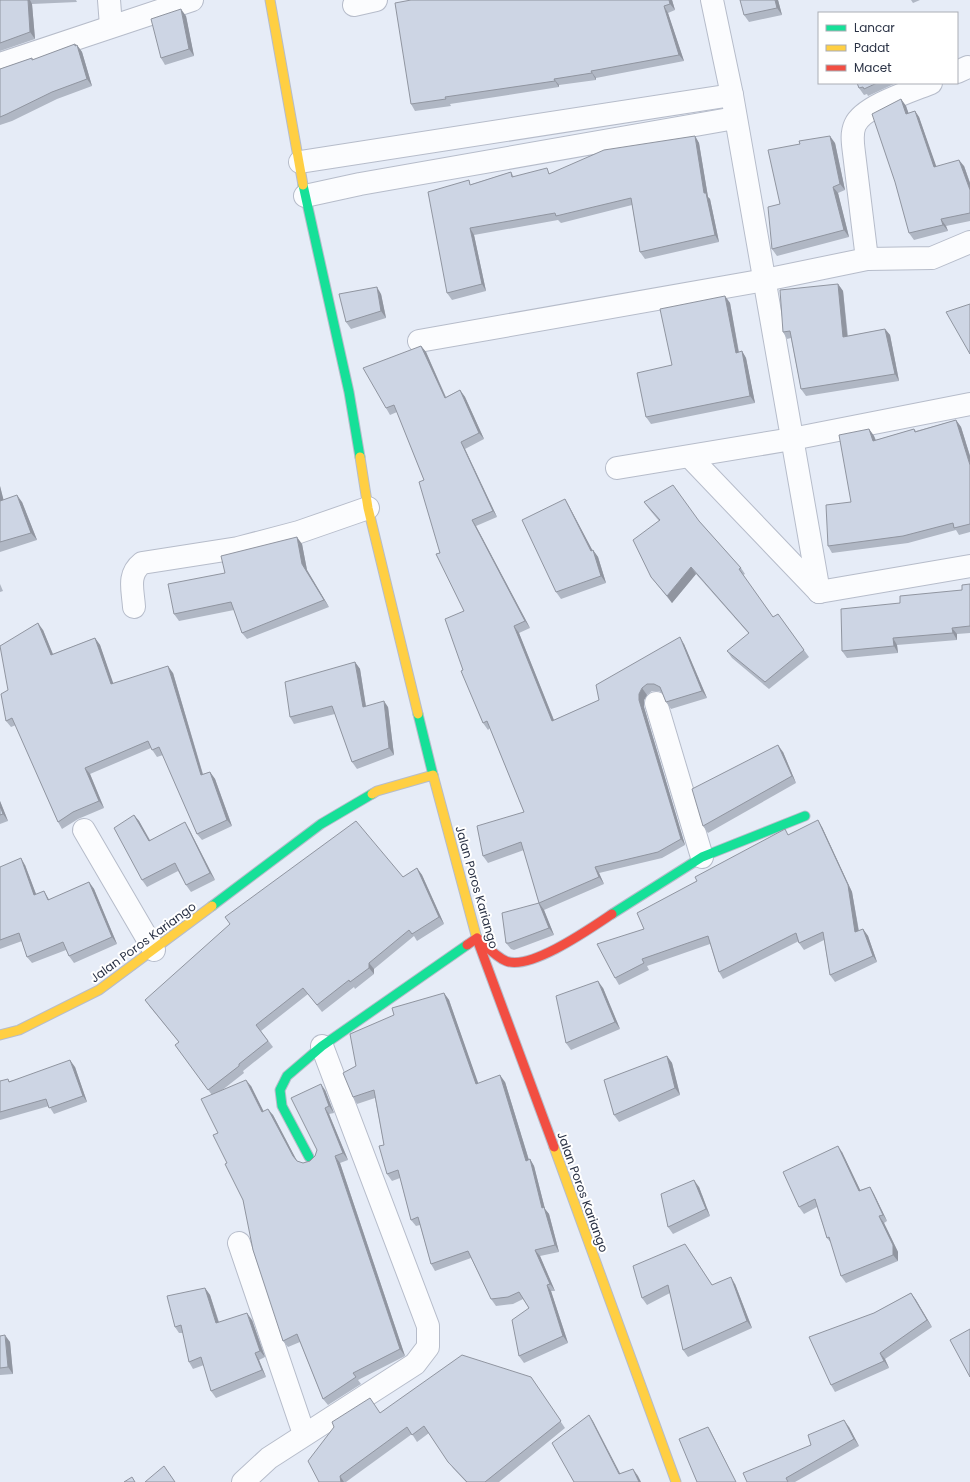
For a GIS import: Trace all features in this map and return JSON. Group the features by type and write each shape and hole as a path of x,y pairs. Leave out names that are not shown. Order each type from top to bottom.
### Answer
{"street":[{"path":"109,0 111,26"},
{"path":"0,64 192,0"},
{"path":"270,0 305,196 349,392 368,508 433,775"},
{"path":"354,5 376,0"},
{"path":"712,0 732,95 819,592"},
{"path":"867,259 852,137 855,125 862,116 874,107 929,84"},
{"path":"300,162 732,95"},
{"path":"305,196 360,184 735,118"},
{"path":"419,341 765,280 867,259 932,258 970,242"},
{"path":"617,468 690,458 970,404"},
{"path":"690,458 819,592"},
{"path":"134,607 132,574 135,568 142,563 238,548 299,532 368,508"},
{"path":"819,592 970,566"},
{"path":"656,703 702,857"},
{"name":"Jalan Poros Kariango","path":"0,1035 19,1030 99,990 321,824 377,792 433,775 477,938 676,1482"},
{"path":"309,1157 282,1106 280,1090 287,1076 322,1046 477,938 505,961 515,963 528,962 575,938 702,857 805,816"},
{"path":"84,830 154,950"},
{"path":"243,1482 269,1458 304,1434 415,1364 428,1347 428,1326 322,1046"},
{"path":"238,1243 304,1434"}],"building":[{"path":"0,0 28,0 30,32 0,43"},
{"path":"411,0 669,0 670,4 664,6 679,55 591,71 592,73 554,79 555,81 445,97 446,99 411,104 395,3"},
{"path":"740,0 775,0 777,8 744,15"},
{"path":"181,9 189,49 161,58 151,19"},
{"path":"75,44 75,46 77,45 87,79 52,92 0,117 0,69 32,58 32,60"},
{"path":"857,84 875,84 864,89 863,87 859,88"},
{"path":"901,99 906,114 915,111 934,167 959,160 970,190 970,213 941,219 943,225 909,233 895,182 872,114"},
{"path":"695,136 704,193 706,193 715,235 640,252 631,198 556,216 555,213 470,228 482,284 447,293 428,192 469,180 470,185 511,172 512,177 547,168 549,174 604,150"},
{"path":"830,136 840,184 833,187 844,230 772,249 768,207 780,204 768,150 800,144 799,141"},
{"path":"838,284 843,337 885,329 895,374 801,389 790,331 783,332 780,290"},
{"path":"377,287 381,311 346,322 339,294"},
{"path":"725,296 736,353 742,351 750,396 646,417 637,373 672,365 660,309"},
{"path":"970,304 970,354 946,312"},
{"path":"421,346 445,398 460,390 479,433 461,442 493,511 472,520 525,621 514,626 552,721 599,700 596,685 680,637 702,691 666,702 660,687 654,684 647,684 642,688 639,694 639,700 681,839 658,852 595,867 599,877 539,903 521,842 483,856 477,826 524,812 487,721 483,723 461,671 463,670 445,619 464,611 436,554 440,553 419,482 424,480 394,405 386,408 363,368"},
{"path":"956,420 970,465 970,524 954,528 953,523 903,536 828,546 826,505 851,502 839,435 869,429 873,441 914,429 915,432"},
{"path":"673,485 699,521 741,568 739,569 773,617 778,614 804,650 765,682 727,651 749,633 691,567 667,596 651,577 633,540 660,520 644,502"},
{"path":"17,495 31,533 0,542 0,501"},
{"path":"565,499 591,551 593,550 601,576 556,592 522,520"},
{"path":"297,537 302,564 324,600 242,633 231,602 174,614 168,584 225,573 221,556"},
{"path":"970,584 970,626 952,628 953,633 893,638 894,646 842,651 841,609 900,603 900,596 962,590 962,585"},
{"path":"38,623 51,655 95,638 111,684 168,666 201,775 210,772 227,820 197,834 159,747 152,750 148,741 85,768 99,801 73,812 58,822 12,718 6,721 1,694 8,690 0,646"},
{"path":"355,662 363,707 384,701 389,748 352,762 332,706 290,717 285,682"},
{"path":"778,745 792,776 703,826 692,789"},
{"path":"0,806 3,814 0,815"},
{"path":"134,815 149,841 185,822 210,873 186,885 175,863 142,880 114,828"},
{"path":"818,820 848,885 855,932 863,929 873,956 830,975 823,932 799,943 796,933 719,972 708,936 642,959 644,963 615,978 597,944 644,929 637,913 697,881 695,877 785,829 788,835"},
{"path":"356,821 403,877 417,868 439,917 412,934 409,930 369,963 369,968 350,982 349,980 317,1005 303,988 256,1025 268,1041 208,1090 175,1045 179,1042 145,1000 230,924 225,917"},
{"path":"21,858 34,895 44,891 48,900 89,882 112,937 69,956 63,942 27,957 19,933 0,940 0,867"},
{"path":"539,903 549,928 506,943 502,913"},
{"path":"598,981 615,1022 566,1043 556,996"},
{"path":"444,993 476,1084 500,1075 526,1161 530,1159 542,1208 544,1207 555,1245 535,1250 550,1284 547,1285 563,1336 519,1356 512,1320 529,1308 519,1292 508,1297 491,1299 468,1251 431,1264 418,1217 411,1220 398,1170 387,1174 379,1146 384,1145 374,1090 353,1097 343,1073 356,1066 350,1034 394,1015 392,1008"},
{"path":"667,1056 675,1088 614,1115 604,1080"},
{"path":"70,1060 83,1096 49,1108 46,1099 0,1112 0,1081 8,1079 9,1082"},
{"path":"246,1080 262,1112 268,1109 293,1156 297,1161 303,1163 310,1161 315,1156 317,1150 291,1098 321,1084 329,1106 325,1108 343,1153 335,1156 400,1349 353,1373 356,1377 323,1399 297,1334 283,1341 253,1250 243,1200 225,1164 227,1163 213,1135 218,1133 201,1099"},
{"path":"838,1146 859,1191 870,1187 883,1215 879,1216 893,1245 893,1255 841,1276 815,1199 799,1207 783,1172"},
{"path":"694,1180 706,1209 668,1227 661,1194"},
{"path":"685,1244 712,1285 731,1277 747,1321 683,1350 668,1285 642,1298 633,1266"},
{"path":"205,1288 216,1323 247,1313 260,1351 255,1353 262,1370 211,1391 201,1357 189,1362 181,1325 175,1327 167,1296"},
{"path":"911,1293 927,1320 880,1353 884,1361 831,1385 809,1337 874,1313"},
{"path":"970,1329 970,1377 950,1340"},
{"path":"5,1335 8,1367 0,1368 0,1336"},
{"path":"462,1355 531,1377 561,1421 485,1482 467,1482 448,1462 424,1426 412,1435 407,1427 340,1476 341,1482 319,1482 308,1461 334,1427 332,1422 370,1398 380,1413"},
{"path":"589,1415 619,1474 633,1469 639,1482 574,1482 552,1443"},
{"path":"844,1420 854,1439 786,1478 788,1482 747,1482 743,1473 811,1445 808,1435"},
{"path":"708,1427 736,1482 697,1482 679,1439"},
{"path":"164,1466 175,1482 145,1482"},
{"path":"132,1477 135,1482 124,1482"}],"traffic: fast":[{"path":"303,185 349,392 360,457"},
{"path":"418,714 433,775"},
{"path":"212,906 321,824 372,794"},
{"path":"612,914 702,857 805,816"},
{"path":"309,1157 282,1106 280,1090 287,1076 322,1046 467,945"}],"traffic: slow":[{"path":"270,0 303,185"},
{"path":"360,457 368,508 418,714"},
{"path":"372,794 377,791 433,775 477,939"},
{"path":"0,1035 19,1030 99,990 212,906"},
{"path":"554,1147 676,1482"}],"traffic: jam":[{"path":"467,945 477,938 495,954 506,961 517,962 530,960 576,938 612,914"},
{"path":"477,939 554,1147"}]}
